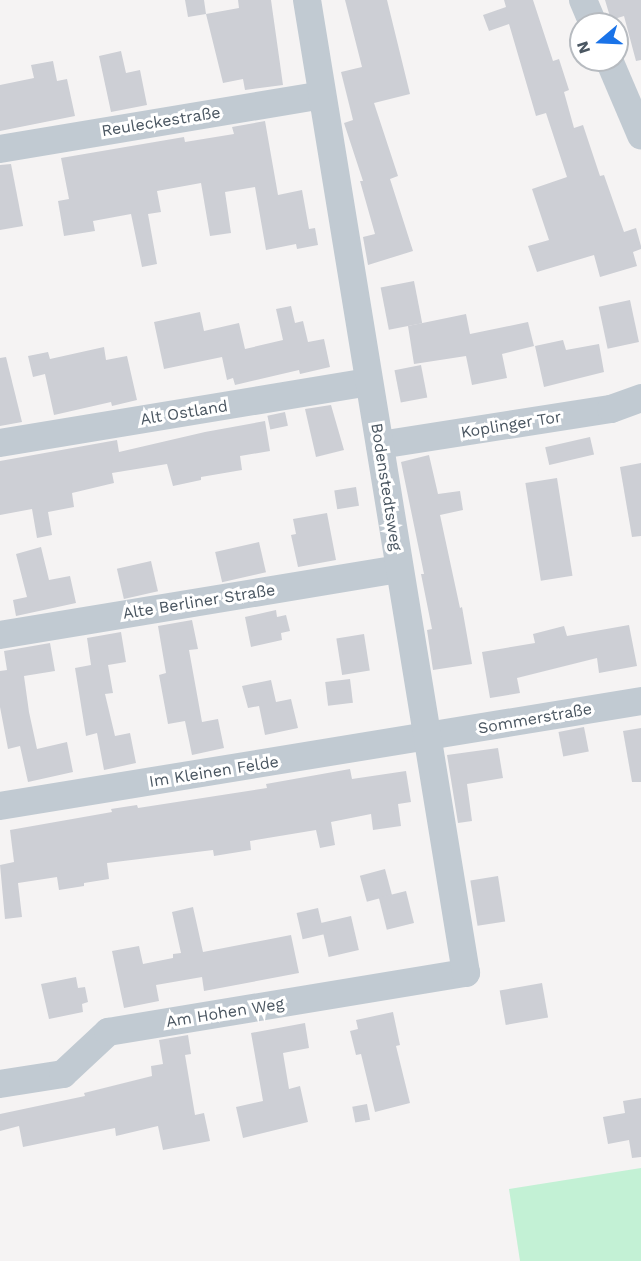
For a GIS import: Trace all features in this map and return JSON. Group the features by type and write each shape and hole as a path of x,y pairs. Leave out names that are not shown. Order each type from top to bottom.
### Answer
{"street":[{"name":"Bodenstedtsweg","path":"307,0 466,973"},
{"path":"614,72 641,135"},
{"name":"Reuleckestraße","path":"0,148 322,95"},
{"name":"Alt Ostland","path":"0,443 368,382"},
{"name":"Koplinger Tor","path":"380,445 611,409 641,398"},
{"name":"Alte Berliner Straße","path":"0,635 399,569"},
{"name":"Sommerstraße","path":"428,737 641,701"},
{"name":"Im Kleinen Felde","path":"0,806 428,737"},
{"name":"Am Hohen Weg","path":"0,1084 63,1074 108,1032 466,973"}],"green space":[{"path":"641,1168 641,1261 520,1261 509,1189"}],"building":[{"path":"185,0 204,0 206,14 188,17"},
{"path":"238,0 271,0 283,85 245,90 243,79 223,83 206,14 239,8"},
{"path":"345,0 387,0 410,94 374,103 398,176 390,179 413,251 368,265 363,237 375,234 360,181 363,181 344,123 353,120 341,72 362,67"},
{"path":"504,0 533,0 553,61 559,59 569,90 564,92 574,128 583,125 600,176 604,175 624,232 636,228 641,246 641,249 633,252 637,266 600,277 594,255 537,272 528,246 549,240 532,189 567,177 546,113 536,116 509,24 489,31 483,15 506,7"},
{"path":"605,0 641,0 641,60 636,61 629,35 629,12 609,12"},
{"path":"121,51 126,73 140,70 147,105 111,112 99,56"},
{"path":"53,61 57,81 67,79 75,116 0,131 0,85 34,78 31,65"},
{"path":"265,121 278,195 302,190 309,229 315,228 318,245 297,249 296,244 266,250 255,187 225,192 231,233 210,236 201,183 157,191 161,212 148,214 157,264 142,267 131,214 93,221 95,231 64,236 58,201 69,199 61,158 184,137 185,142 234,134 232,127"},
{"path":"11,164 23,226 0,230 0,165"},
{"path":"414,281 422,323 389,330 381,287"},
{"path":"630,300 639,342 608,349 599,307"},
{"path":"291,306 295,323 303,321 308,342 324,339 330,367 300,374 299,370 235,385 233,378 227,380 222,357 164,369 154,322 200,312 204,331 239,323 245,349 283,340 276,309"},
{"path":"466,314 470,334 528,322 534,346 502,354 507,378 472,385 466,356 414,364 408,326"},
{"path":"563,340 566,350 599,344 604,372 544,387 535,346"},
{"path":"104,347 106,360 127,356 137,400 112,406 111,402 54,415 45,374 33,377 28,356 48,352 50,359"},
{"path":"6,357 22,422 0,426 0,358"},
{"path":"421,365 427,397 401,403 394,370"},
{"path":"331,405 344,450 316,457 305,409"},
{"path":"285,412 288,426 270,429 267,416"},
{"path":"265,421 270,451 240,456 242,470 201,477 201,480 173,486 167,464 112,473 114,483 72,493 74,507 48,512 52,535 37,538 32,509 0,515 0,461 117,440 119,452"},
{"path":"590,437 594,455 549,465 545,447"},
{"path":"429,455 438,494 460,491 463,510 440,515 460,608 462,607 472,664 433,670 427,630 432,629 421,574 424,574 401,462"},
{"path":"641,463 641,536 632,537 620,467"},
{"path":"557,478 572,576 541,581 525,483"},
{"path":"356,487 359,506 337,509 334,490"},
{"path":"327,513 336,560 298,567 291,535 296,534 293,519"},
{"path":"259,542 266,572 222,582 215,552"},
{"path":"41,547 49,580 70,576 76,603 16,616 13,600 27,597 16,554"},
{"path":"151,561 158,591 124,599 117,569"},
{"path":"276,610 277,617 286,615 290,631 281,633 282,640 251,647 245,617"},
{"path":"192,620 198,649 189,650 202,722 218,719 224,748 192,755 185,721 168,724 159,675 166,673 158,626"},
{"path":"629,625 637,666 599,673 597,658 517,678 520,693 490,698 482,652 535,643 533,634 564,626 567,636"},
{"path":"121,632 126,662 108,665 113,693 105,694 115,736 130,733 136,763 104,770 97,733 86,736 75,668 91,665 87,638"},
{"path":"364,634 370,671 342,675 336,638"},
{"path":"50,643 55,671 24,676 29,712 37,749 67,742 73,772 28,782 20,746 8,749 0,707 0,671 7,670 4,651"},
{"path":"350,679 353,703 328,706 325,682"},
{"path":"271,680 276,702 291,699 298,728 265,735 259,706 248,708 242,686"},
{"path":"584,727 589,752 563,757 558,732"},
{"path":"641,728 641,782 632,782 623,731"},
{"path":"498,748 503,778 467,784 472,821 458,823 447,755"},
{"path":"350,769 352,779 406,771 411,802 398,804 401,826 373,830 371,814 331,822 335,845 320,848 316,830 250,841 251,850 214,856 213,850 107,863 109,879 84,883 84,886 59,890 57,877 18,883 22,917 5,919 0,865 14,862 10,830 112,812 111,809 137,805 138,808 267,788 266,784"},
{"path":"385,869 392,895 367,902 360,876"},
{"path":"498,876 505,921 478,926 470,880"},
{"path":"406,891 414,923 387,930 379,898"},
{"path":"193,907 203,952 291,935 299,973 204,991 202,977 156,985 159,1001 124,1008 112,951 139,946 143,964 173,958 173,954 181,953 172,912"},
{"path":"318,908 324,934 303,939 297,913"},
{"path":"351,916 359,950 329,957 321,923"},
{"path":"76,977 78,988 85,987 88,1002 82,1004 83,1012 49,1019 41,984"},
{"path":"542,983 548,1017 506,1025 500,990"},
{"path":"393,1012 400,1045 396,1046 410,1103 375,1112 361,1054 356,1055 350,1031 358,1029 356,1020"},
{"path":"305,1023 309,1048 283,1053 289,1089 300,1086 308,1122 243,1138 236,1107 263,1101 251,1033"},
{"path":"188,1035 191,1054 185,1055 195,1115 204,1113 210,1141 163,1150 158,1126 116,1136 115,1128 23,1147 19,1126 0,1131 0,1114 85,1096 84,1093 152,1076 151,1066 163,1064 159,1040"},
{"path":"641,1098 641,1157 632,1158 629,1140 608,1144 603,1117 625,1113 623,1101"},
{"path":"367,1104 370,1120 355,1123 352,1107"}]}
